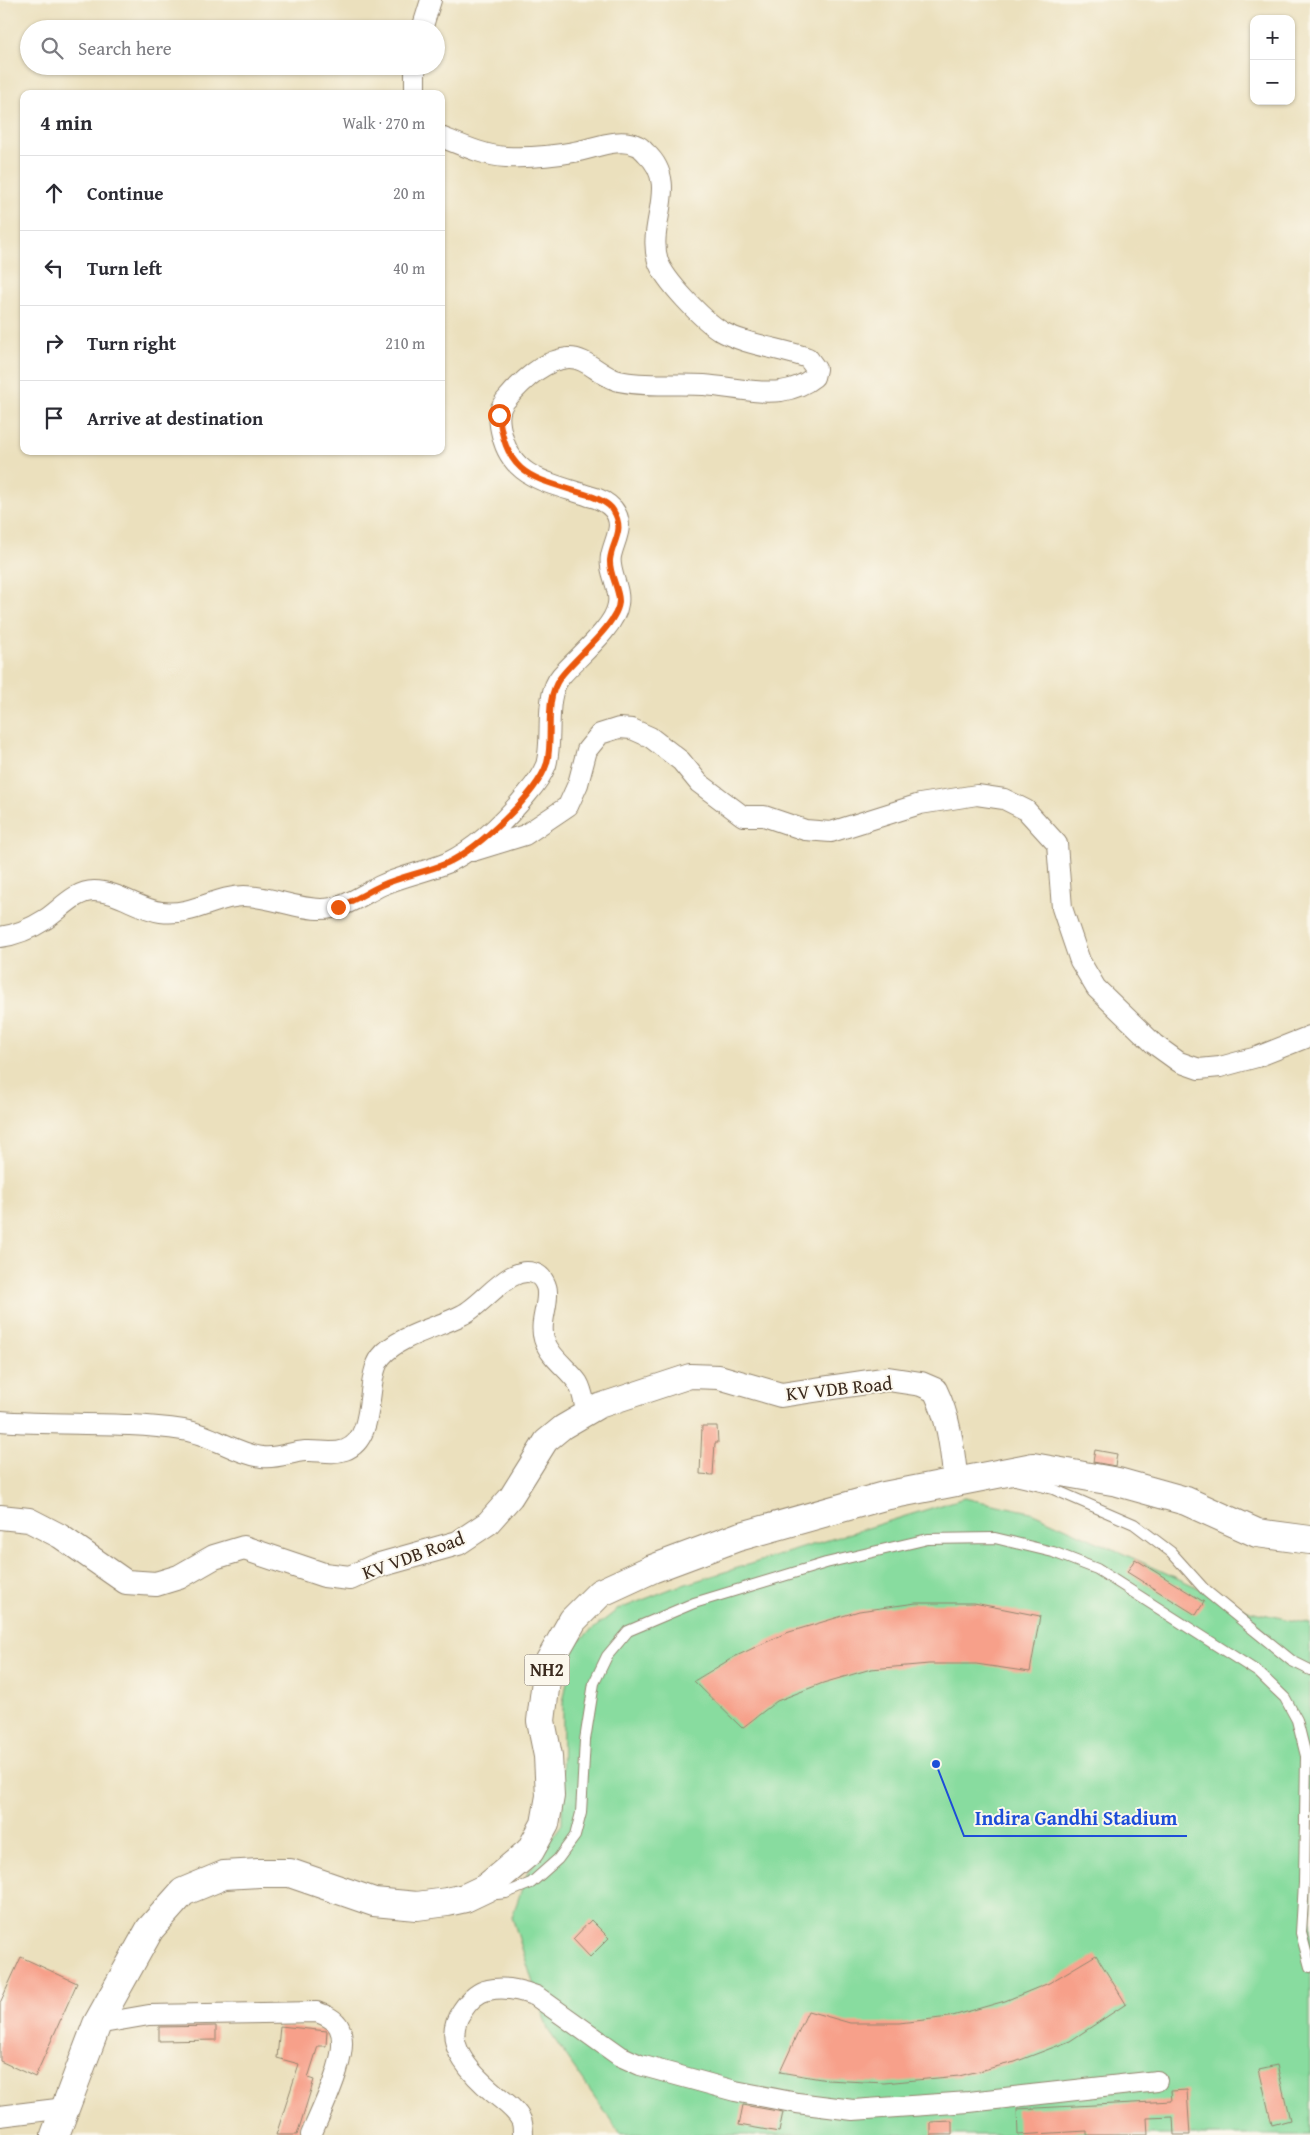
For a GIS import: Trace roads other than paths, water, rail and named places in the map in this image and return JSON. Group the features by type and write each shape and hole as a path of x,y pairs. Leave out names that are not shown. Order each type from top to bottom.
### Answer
{"highway":[{"name":"NH2","path":"55,2135 97,2024 150,1929 183,1892 224,1875 260,1872 290,1873 374,1902 417,1906 465,1898 486,1888 530,1851 545,1824 550,1796 548,1756 541,1722 548,1664 573,1620 600,1593 652,1569 738,1537 884,1496 1034,1468 1118,1482 1186,1501 1257,1533 1310,1540"}],"street":[{"path":"425,20 431,0"},
{"path":"415,75 416,90"},
{"path":"445,138 464,146 504,157 575,152 623,142 638,146 655,161 660,172 663,188 656,234 658,261 671,282 707,321 722,332 808,358 816,369 814,377 804,385 782,391 762,392 703,385 614,380 578,359 568,358 554,362 535,372 502,405 499,415 501,431 505,449 513,463 535,478 600,499 612,508 618,519 619,536 610,562 619,601 617,610 597,639 561,676 552,690 550,742 543,773 528,793 500,823 462,855"},
{"path":"0,937 10,936 44,920 69,901 91,891 110,894 165,912 198,909 229,898 244,896 309,908 338,907 357,900 381,886 446,863 462,855 525,835 568,806 578,784 587,750 600,734 619,728 632,729 650,737 681,761 699,783 743,816 764,816 805,830 832,832 920,804 977,795 1004,799 1026,810 1057,844 1062,908 1080,961 1096,988 1154,1044 1178,1062 1199,1069 1220,1067 1257,1057 1310,1036"},
{"path":"0,1421 72,1424 115,1423 185,1430 251,1455 265,1457 308,1451 324,1453 347,1449 360,1437 365,1427 373,1383 381,1357 403,1340 426,1329 444,1324 478,1306 503,1281 520,1271 534,1273 541,1277 547,1290 542,1321 544,1337 549,1350 579,1385 586,1414"},
{"name":"KV VDB Road","path":"0,1517 29,1520 60,1536 126,1582 156,1584 179,1577 214,1557 244,1548 324,1575 350,1578 376,1566 458,1543 488,1523 511,1497 546,1441 599,1406 690,1376 719,1377 780,1396 888,1379 920,1384 934,1390 942,1406 949,1427 956,1482"},
{"path":"523,2135 522,2121 515,2112 483,2084 466,2065 457,2050 452,2032 454,2022 465,2006 476,1995 487,1990 521,1990 536,1996 620,2056 640,2065 735,2091 797,2103 853,2110 969,2102 1157,2081"},
{"path":"97,2024 149,2015 317,2012 330,2018 339,2027 343,2042 340,2061 311,2135"},
{"path":"0,2116 65,2108"}],"lane":[{"path":"993,1475 1054,1489 1134,1524 1171,1552 1206,1591 1292,1661 1310,1670"},
{"path":"465,1898 506,1893 531,1883 558,1859 575,1836 581,1813 585,1740 594,1683 607,1656 628,1631 694,1603 826,1563 928,1539 995,1538 1053,1552 1097,1569 1258,1672 1285,1698 1297,1720 1306,1756 1304,1884 1300,1933 1310,1967"}],"place":[{"name":"Indira Gandhi Stadium","path":"936,1764"}]}
